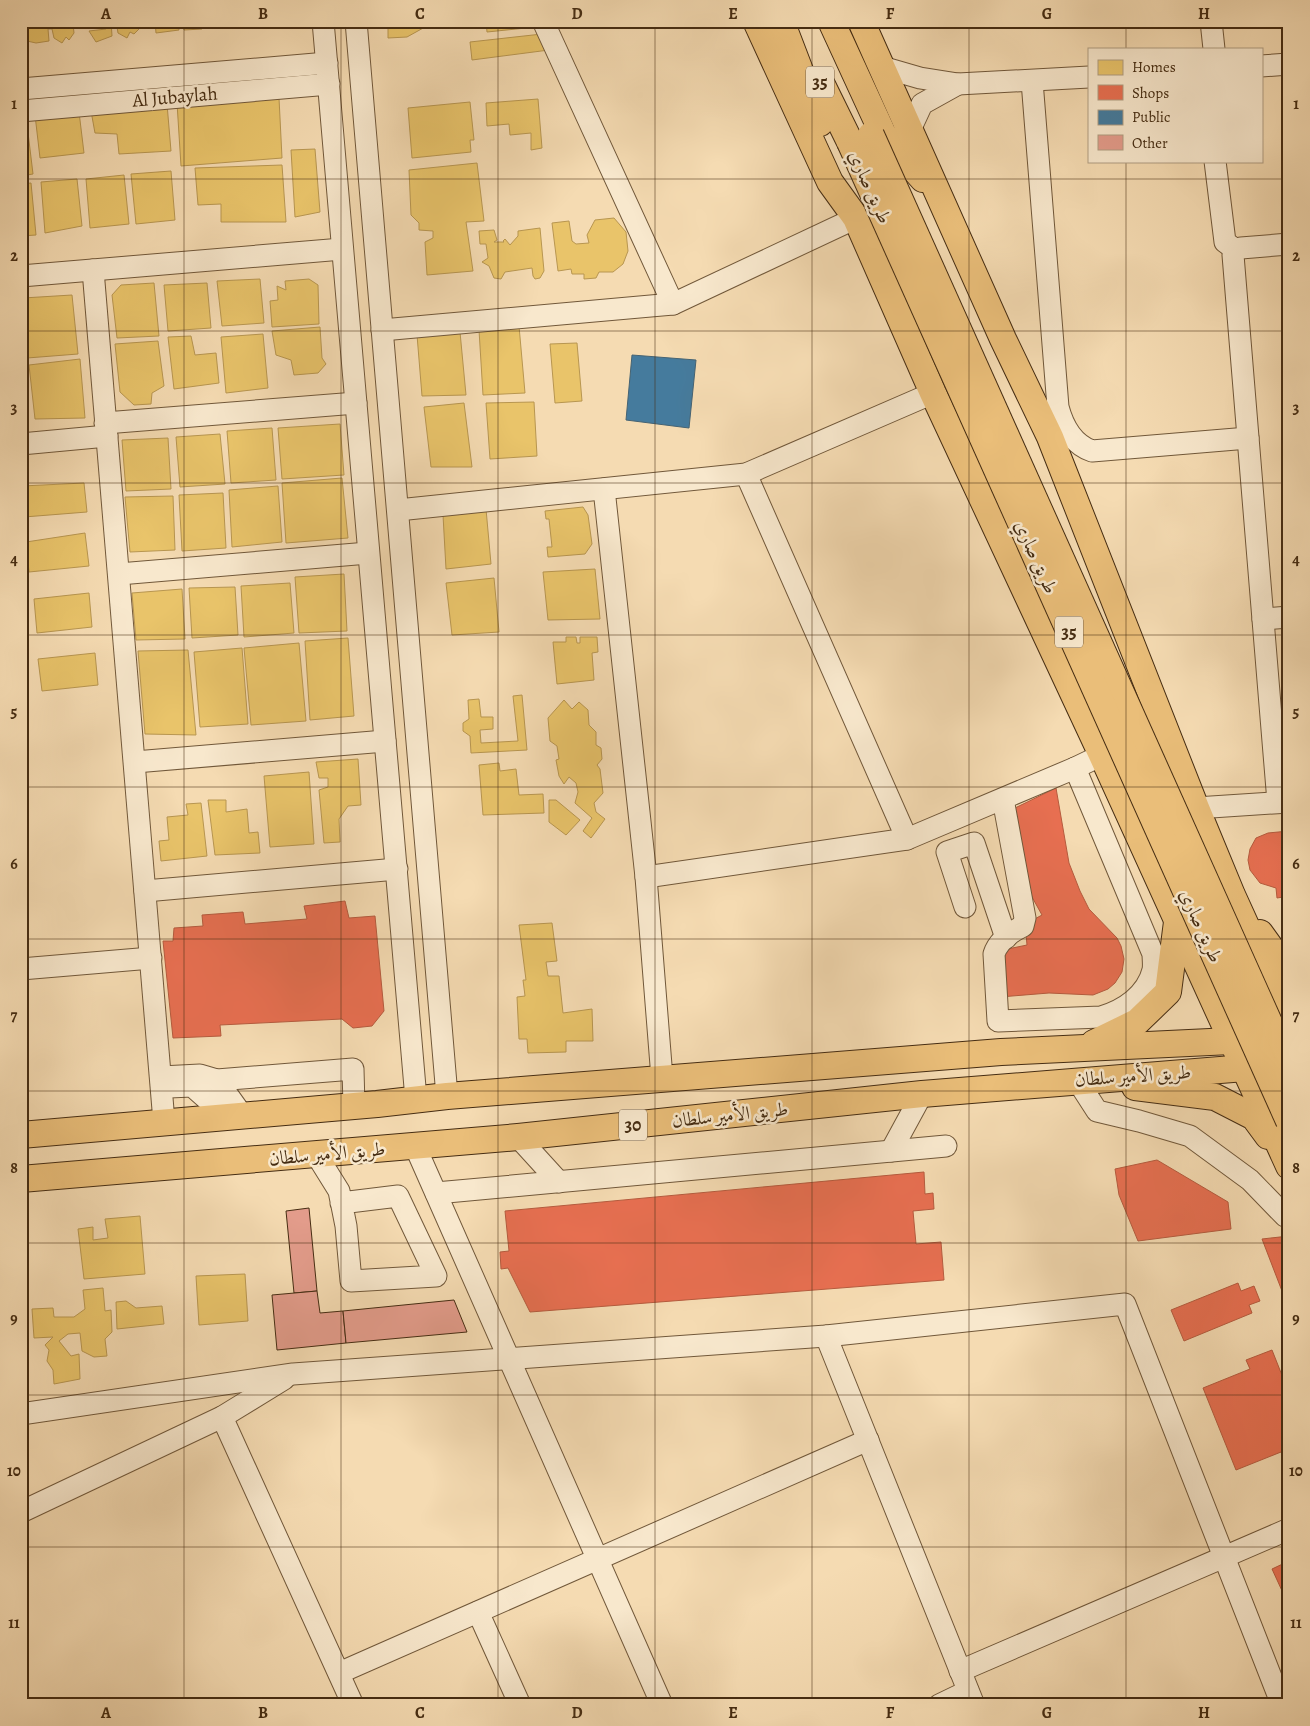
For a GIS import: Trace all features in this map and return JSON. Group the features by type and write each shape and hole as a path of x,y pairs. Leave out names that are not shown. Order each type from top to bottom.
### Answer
{"main road":[{"path":"756,21 830,182 856,218"},
{"path":"781,21 856,218 933,393 1102,755 1287,1163"},
{"name":"طريق صاري","path":"791,21 860,139 1289,1067"},
{"name":"طريق صاري","path":"824,21 860,139 1289,1121"},
{"path":"831,21 884,134 941,200"},
{"path":"861,21 1003,339 1050,437 1196,808 1232,894 1289,1020"},
{"path":"1177,922 1224,994 1232,999 1245,998 1255,991 1254,980 1232,894"},
{"path":"1232,894 1278,958 1289,966"},
{"path":"1083,1048 1137,1022 1168,992 1177,922"},
{"name":"طريق الأمير سلطان","path":"21,1135 662,1078 1001,1052 1231,1040 1289,1033"},
{"name":"طريق الأمير سلطان","path":"21,1180 518,1137 922,1094 1077,1080 1245,1068 1289,1067"},
{"path":"1077,1080 1215,1097 1254,1117 1287,1163"}],"street":[{"path":"324,21 416,1099"},
{"path":"356,21 447,1096"},
{"path":"543,21 672,304"},
{"path":"1211,21 1214,48"},
{"path":"1262,66 1289,64"},
{"path":"882,67 920,78 958,84 1088,77"},
{"path":"21,90 328,73"},
{"name":"Al Jubaylah","path":"21,111 328,73"},
{"path":"1032,81 1058,407 1067,432 1079,445 1092,451 1248,438"},
{"path":"910,130 922,104 958,84"},
{"path":"1215,162 1223,240 1228,246 1236,250"},
{"path":"382,330 672,304 856,218"},
{"path":"1196,808 1284,802 1263,619 1233,255 1236,250 1241,248 1289,244"},
{"path":"21,276 342,248"},
{"path":"93,270 164,1122"},
{"path":"398,510 746,474 933,393"},
{"path":"21,444 106,430 356,403"},
{"path":"746,474 907,838"},
{"path":"604,489 646,877 662,1078"},
{"path":"119,574 368,553"},
{"path":"1263,619 1289,617"},
{"path":"134,762 385,741"},
{"path":"646,877 907,838 1003,799 1102,755"},
{"path":"998,1021 1101,1016 1116,1012 1133,1002 1146,987 1153,970 1153,954 1075,768"},
{"path":"1001,1052 994,954 996,947 1011,932 1023,926 1025,918 1003,799"},
{"path":"393,823 424,821"},
{"path":"965,907 947,852 974,843 1006,938"},
{"path":"145,891 397,870"},
{"path":"21,969 150,958"},
{"path":"161,1082 200,1074 217,1080 353,1069 354,1106"},
{"path":"217,1080 235,1116"},
{"path":"1077,1080 1097,1111 1190,1136 1250,1180 1285,1216 1289,1216"},
{"path":"161,1082 192,1086 235,1116"},
{"path":"891,1151 922,1094"},
{"path":"518,1137 559,1182"},
{"path":"415,1146 662,1705"},
{"path":"436,1193 946,1146"},
{"path":"316,1154 340,1197 346,1226 351,1281 436,1276 467,1264"},
{"path":"340,1197 398,1196 436,1276"},
{"path":"21,1414 293,1374 826,1336 1124,1304 1282,1705"},
{"path":"826,1336 971,1698 939,1705"},
{"path":"21,1512 222,1417 293,1374"},
{"path":"222,1417 353,1705"},
{"path":"339,1673 868,1440"},
{"path":"960,1671 1289,1529"},
{"path":"478,1612 520,1705"}],"building: Homes":[{"path":"76,21 76,23 73,24 74,33 69,40 66,37 62,43 54,38 52,29 48,29 49,41 36,43 27,41 26,27 22,27 22,22"},
{"path":"106,21 111,21 112,36 96,42 89,31 106,29"},
{"path":"116,21 140,21 141,27 134,34 130,32 127,38 118,33"},
{"path":"155,21 178,21 179,30 156,33"},
{"path":"183,21 201,21 202,29 184,30"},
{"path":"233,21 289,21 289,23 234,28"},
{"path":"382,21 425,21 425,27 407,37 388,38 388,26 382,25"},
{"path":"486,21 525,21 526,28 487,32"},
{"path":"542,34 549,50 472,60 470,42"},
{"path":"279,98 282,158 181,166 177,103"},
{"path":"538,99 542,148 531,150 531,133 510,135 509,124 487,126 486,103"},
{"path":"470,102 474,140 470,140 471,152 412,158 408,108"},
{"path":"167,104 171,151 119,154 117,134 95,133 91,111"},
{"path":"79,112 84,153 40,158 35,115"},
{"path":"21,116 26,116 33,174 21,176"},
{"path":"315,149 320,212 295,217 291,150"},
{"path":"477,163 484,221 466,222 473,271 427,275 425,242 433,238 433,231 419,230 419,223 411,215 409,170"},
{"path":"282,165 286,222 221,222 221,204 198,205 195,168"},
{"path":"171,171 175,220 136,224 131,174"},
{"path":"124,175 129,224 90,228 86,179"},
{"path":"77,179 82,226 45,233 41,182"},
{"path":"31,183 36,235 21,236 21,184"},
{"path":"614,218 626,232 628,251 623,264 613,272 599,272 596,278 584,279 584,274 572,274 571,269 558,271 552,223 569,221 572,241 576,244 589,243 587,235 595,220"},
{"path":"540,228 544,271 540,278 535,279 532,268 505,272 501,279 494,278 489,266 482,262 488,258 486,244 480,244 479,231 494,230 497,240 494,242 504,242 505,239 510,245 518,236 518,231"},
{"path":"260,279 264,323 222,326 217,281"},
{"path":"309,279 318,285 319,324 272,327 270,301 278,300 277,286 286,290 285,281"},
{"path":"154,283 159,336 117,338 112,295 121,285"},
{"path":"207,283 211,328 168,331 164,285"},
{"path":"72,295 78,354 27,358 23,298"},
{"path":"519,326 525,393 483,395 479,330"},
{"path":"320,327 322,358 326,364 318,373 294,375 291,360 276,355 272,331"},
{"path":"460,332 466,395 422,396 417,335"},
{"path":"263,334 268,388 226,393 221,337"},
{"path":"191,336 195,355 216,353 219,383 174,389 168,337"},
{"path":"158,341 164,386 152,393 151,404 134,405 120,392 115,344"},
{"path":"577,343 582,401 555,403 550,344"},
{"path":"80,359 85,418 35,419 29,365"},
{"path":"21,387 25,421 21,421"},
{"path":"534,402 537,456 490,459 486,403"},
{"path":"464,403 472,467 431,467 424,407"},
{"path":"340,424 344,475 282,479 278,428"},
{"path":"272,428 276,480 231,483 227,431"},
{"path":"220,434 225,484 180,487 176,437"},
{"path":"168,438 171,489 126,491 122,440"},
{"path":"342,478 348,538 286,543 282,483"},
{"path":"84,483 87,512 24,517 22,486"},
{"path":"278,486 282,542 232,547 229,490"},
{"path":"223,493 226,548 182,551 179,495"},
{"path":"173,496 175,550 130,552 125,497"},
{"path":"583,507 588,515 592,544 585,554 548,557 547,547 552,547 549,519 546,519 545,511"},
{"path":"486,509 491,564 446,569 443,515"},
{"path":"85,533 89,566 29,572 26,542"},
{"path":"595,569 600,619 548,620 543,572"},
{"path":"344,574 347,631 299,633 295,577"},
{"path":"494,578 499,632 452,635 446,583"},
{"path":"290,583 294,633 244,637 241,586"},
{"path":"235,587 238,635 192,638 189,588"},
{"path":"182,589 185,639 136,640 132,593"},
{"path":"89,593 92,627 37,633 34,599"},
{"path":"566,637 576,637 577,643 580,643 580,637 597,637 598,652 592,653 594,680 557,684 553,642 566,642"},
{"path":"348,638 354,716 310,720 305,641"},
{"path":"299,643 306,721 251,725 244,648"},
{"path":"242,648 248,724 200,727 194,652"},
{"path":"188,650 196,735 145,734 138,651"},
{"path":"95,653 98,685 42,691 38,659"},
{"path":"522,695 527,750 471,753 470,736 463,731 463,723 469,719 468,700 479,699 481,717 493,717 493,729 480,730 481,743 518,741 513,696"},
{"path":"564,700 572,709 579,702 588,710 589,725 596,732 596,745 601,748 602,759 597,765 600,769 603,793 594,803 596,812 605,819 591,838 583,831 592,818 575,803 578,792 576,783 569,777 564,784 559,776 556,760 559,759 557,746 550,741 548,718"},
{"path":"358,759 361,805 348,806 339,819 340,842 324,843 319,790 328,787 328,778 319,778 316,762"},
{"path":"499,763 500,771 516,769 519,795 543,794 544,813 483,815 479,765"},
{"path":"309,772 314,844 270,847 264,776"},
{"path":"208,800 226,800 226,812 247,809 249,833 258,832 260,853 215,855"},
{"path":"549,800 556,800 580,820 566,835 549,822"},
{"path":"201,803 207,856 161,861 159,841 169,840 167,817 188,815 186,804"},
{"path":"552,923 557,961 546,962 548,976 559,976 563,1013 592,1009 593,1041 566,1041 566,1052 528,1053 527,1039 519,1039 517,997 525,996 523,980 526,980 519,925"},
{"path":"140,1216 145,1274 84,1279 78,1229 93,1227 93,1240 108,1238 105,1219"},
{"path":"245,1274 248,1321 199,1325 196,1276"},
{"path":"103,1288 105,1311 111,1310 112,1332 105,1339 107,1356 94,1357 82,1351 80,1333 68,1334 59,1341 71,1356 79,1354 80,1379 54,1384 53,1370 47,1361 49,1350 45,1345 53,1337 34,1338 32,1309 53,1308 54,1317 74,1317 85,1309 83,1290"},
{"path":"21,1291 24,1291 27,1314 21,1315"},
{"path":"126,1301 136,1308 162,1306 164,1324 117,1329 116,1302"}],"building: Shops":[{"path":"1056,788 1069,863 1089,909 1117,938 1121,946 1124,959 1122,972 1115,983 1108,989 1093,995 1049,993 1000,997 998,951 1027,945 1026,934 1031,921 1042,915 1027,883 1015,808"},
{"path":"1289,831 1289,896 1277,898 1276,888 1260,883 1250,870 1248,860 1250,849 1256,838 1268,833"},
{"path":"345,901 349,918 375,916 384,1011 372,1026 353,1028 342,1019 220,1025 221,1036 173,1038 163,941 173,941 174,928 203,926 202,915 243,912 245,924 307,919 304,906"},
{"path":"1157,1160 1228,1202 1231,1229 1138,1241 1119,1195 1115,1169"},
{"path":"924,1172 925,1194 933,1193 934,1209 913,1211 916,1244 941,1242 944,1280 530,1312 508,1268 501,1269 500,1252 509,1251 505,1211"},
{"path":"1289,1236 1289,1303 1287,1304 1262,1239"},
{"path":"1238,1283 1241,1291 1254,1286 1260,1301 1249,1305 1252,1313 1184,1341 1171,1310"},
{"path":"1272,1350 1289,1393 1289,1462 1286,1463 1281,1452 1236,1470 1203,1388 1250,1369 1246,1360"},
{"path":"1289,1561 1289,1606 1272,1569"}],"building: Public":[{"path":"632,355 696,360 689,428 626,420"}],"building: Other":[{"path":"309,1208 317,1291 294,1293 286,1211"},
{"path":"317,1291 320,1313 343,1311 346,1343 277,1350 272,1295"},
{"path":"454,1300 467,1332 346,1343 343,1311"}]}
